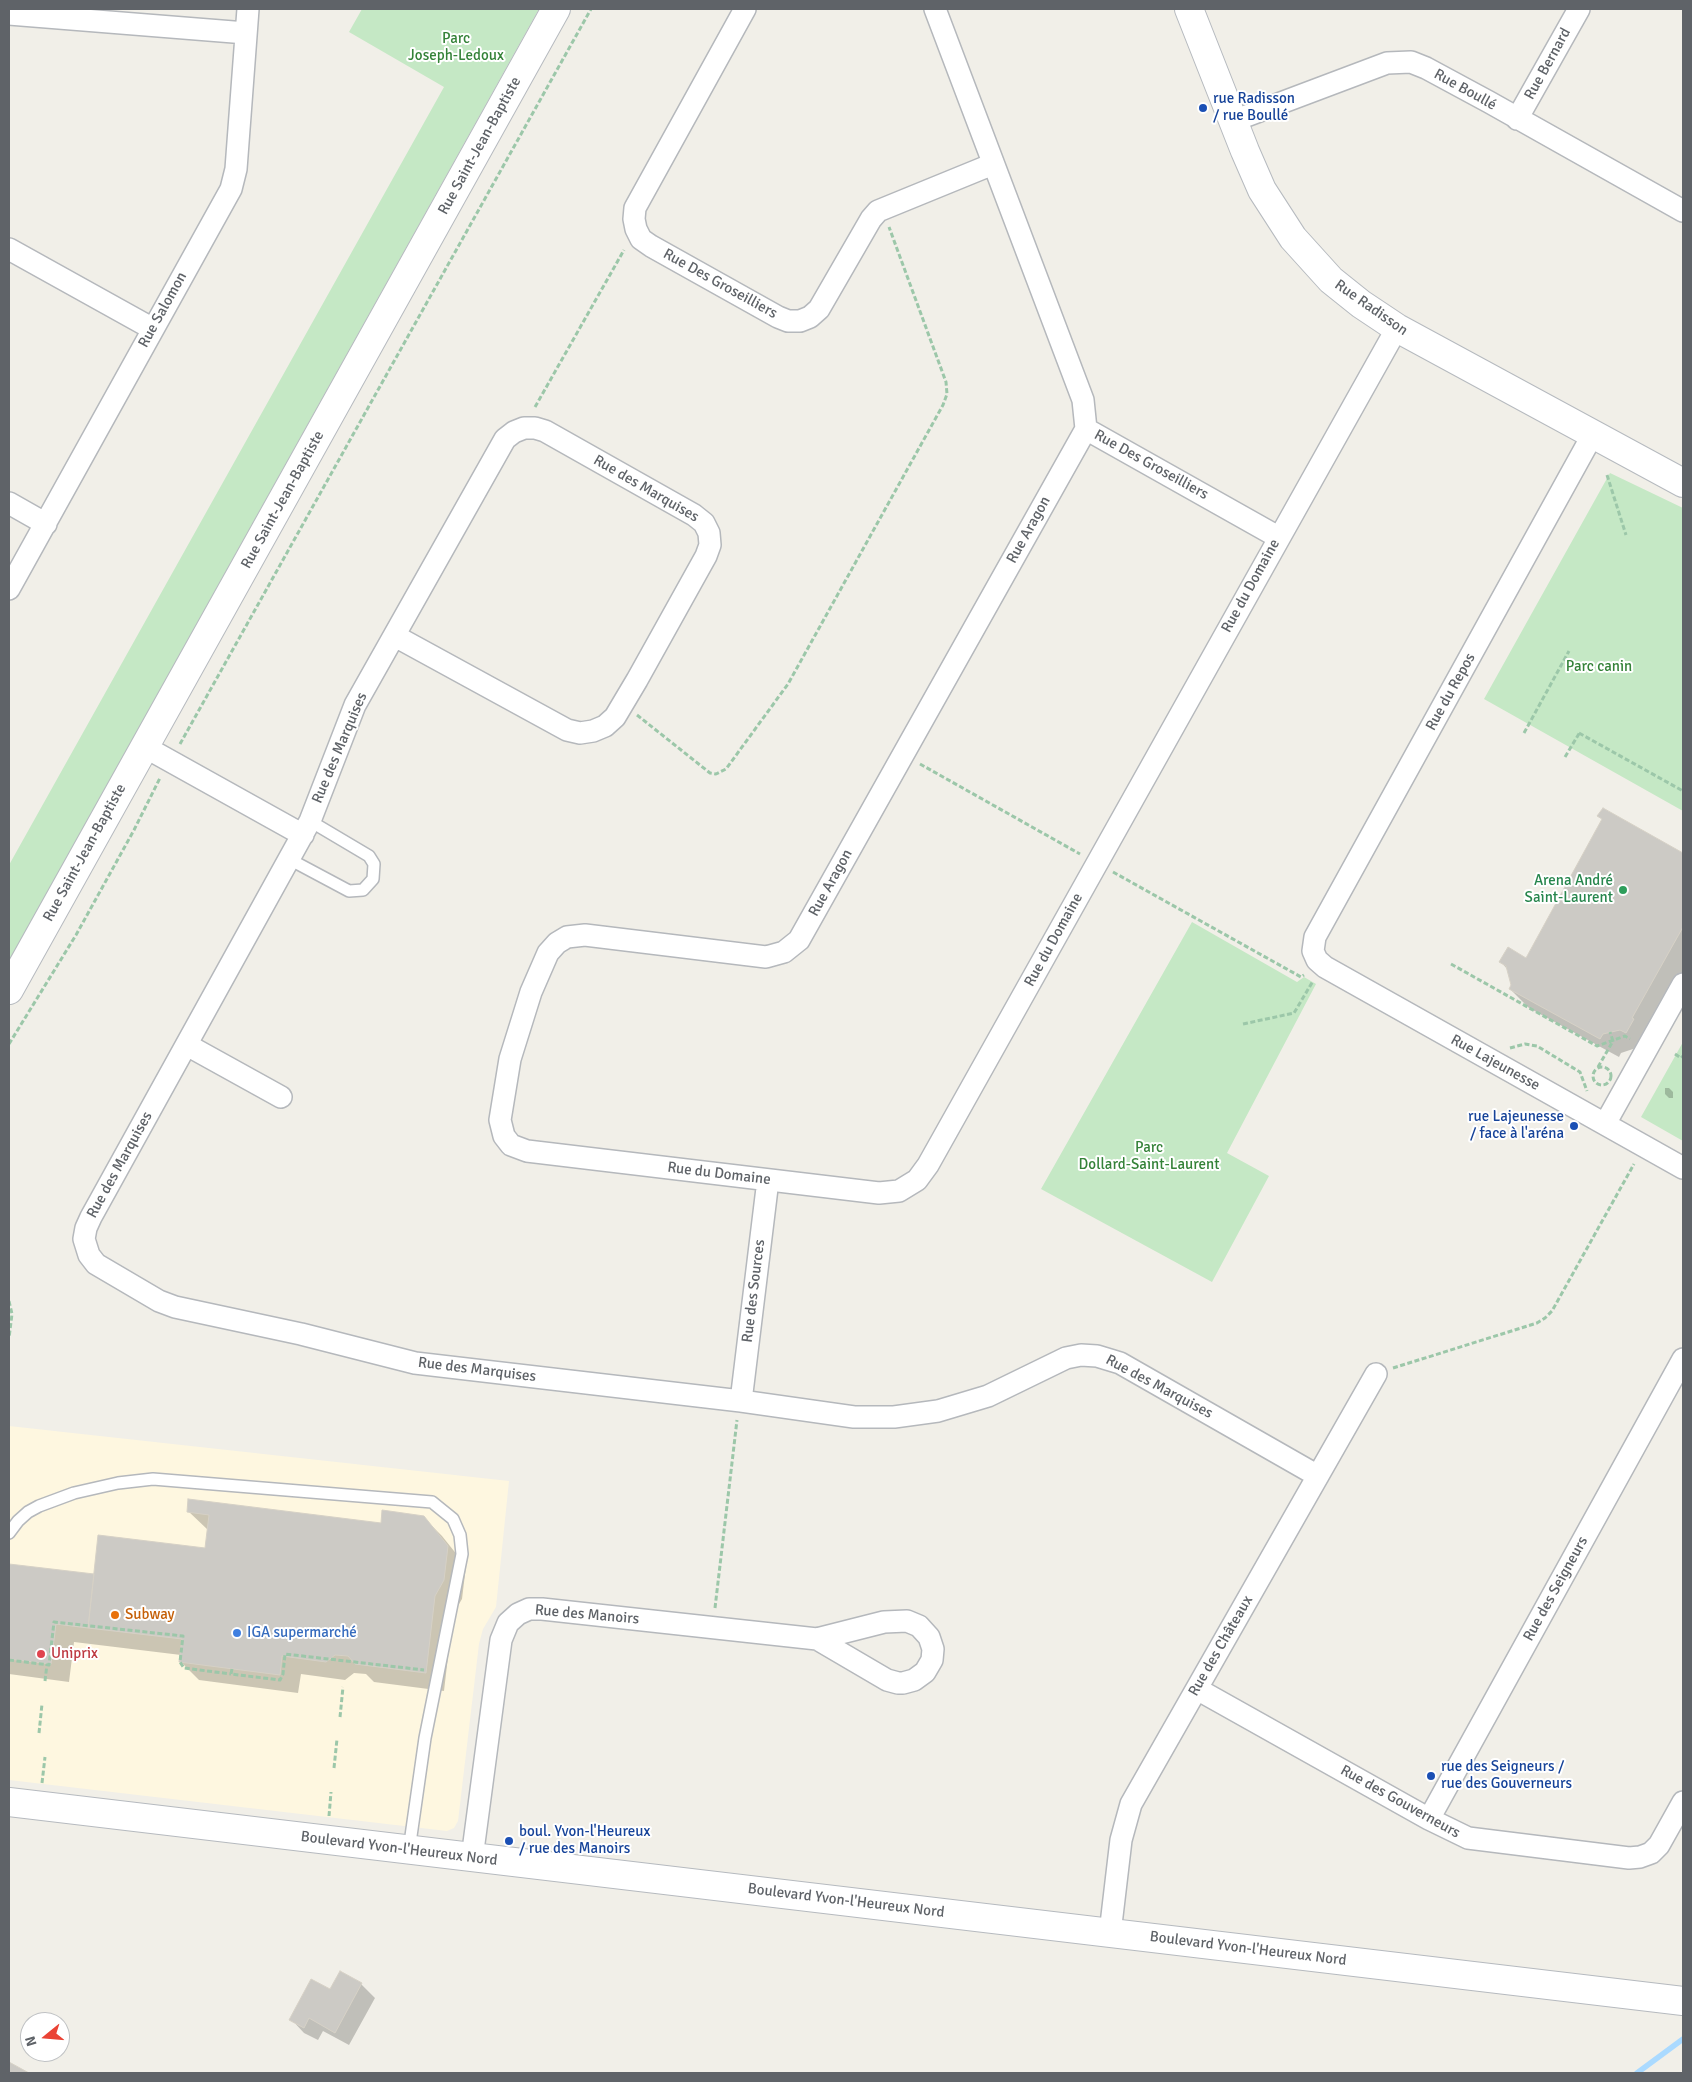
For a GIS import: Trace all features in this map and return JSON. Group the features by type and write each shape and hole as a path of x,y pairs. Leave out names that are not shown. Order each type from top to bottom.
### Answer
{"street":[{"name":"Rue Salomon","path":"9,590 234,182 248,9"},
{"name":"Rue Saint-Jean-Baptiste","path":"9,990 556,9"},
{"path":"636,229 634,213 637,203 745,9"},
{"name":"Rue Des Groseilliers","path":"935,9 1083,400 1086,429 1278,537"},
{"name":"Rue Radisson","path":"1190,9 1262,190 1292,238 1331,280 1361,304 1397,328 1683,483"},
{"name":"Rue Bernard","path":"1517,119 1578,9"},
{"path":"9,14 246,33"},
{"name":"Rue Boullé","path":"1233,121 1371,68 1395,62 1411,62 1426,68 1683,211"},
{"name":"Rue Des Groseilliers","path":"636,229 641,239 651,246 778,317 794,321 806,319 819,309 872,218 882,208 994,164"},
{"path":"9,249 153,329"},
{"name":"Rue du Domaine","path":"504,1136 511,1145 527,1152 886,1194 906,1189 922,1175 1278,537 1397,328"},
{"name":"Rue des Marquises","path":"395,636 567,730 580,733 599,729 615,717 706,556 710,545 707,528 694,515 545,431 535,428 524,428 514,432 502,444 353,710 307,828 105,1190 86,1228 84,1239 92,1260 101,1268 159,1301 175,1307 301,1334 415,1363 739,1411 894,1417 916,1415 938,1411 988,1396 1066,1358 1081,1355 1097,1356 1120,1363 1318,1476"},
{"name":"Rue Aragon","path":"504,1136 500,1125 500,1114 515,1038 548,953 557,943 567,937 579,934 759,956 772,956 784,952 795,945 803,935 1086,429"},
{"name":"Rue du Repos","path":"1313,951 1315,937 1593,434"},
{"path":"9,503 46,524"},
{"path":"145,747 307,828"},
{"name":"Rue Lajeunesse","path":"1313,951 1325,968 1683,1168"},
{"path":"1605,1124 1683,984"},
{"path":"187,1044 281,1097"},
{"name":"Rue des Sources","path":"739,1411 768,1180"},
{"name":"Rue des Seigneurs","path":"1429,1819 1683,1359"},
{"name":"Rue des Châteaux","path":"1110,1933 1121,1840 1127,1816 1137,1794 1376,1374"},
{"name":"Rue des Manoirs","path":"472,1858 501,1640 505,1628 518,1614 529,1610 542,1609 818,1639 884,1622 907,1621 919,1626 929,1637 933,1649 932,1660 930,1666 920,1676 909,1682 898,1683 887,1680 818,1639"},
{"name":"Rue des Gouverneurs","path":"1197,1689 1429,1819 1468,1838 1635,1858 1650,1853 1659,1845 1683,1802"},
{"name":"Boulevard Yvon-l'Heureux Nord","path":"9,1802 1683,2001"}],"lane":[{"path":"289,859 348,891 363,890 373,879 374,864 369,856 307,828"},
{"path":"9,1533 28,1512 39,1506 74,1493 118,1483 153,1479 432,1502 453,1519 460,1535 462,1554 425,1738 409,1850"}],"path":[{"path":"9,1044 76,935 170,761 592,9"},
{"path":"623,704 703,768 716,774 726,770 788,684 943,405 946,394 946,382 882,208"},
{"path":"524,428 636,229"},
{"path":"1607,475 1626,534"},
{"path":"1524,733 1569,651"},
{"path":"1565,757 1580,732 1683,791"},
{"path":"903,755 1083,855"},
{"path":"1112,871 1301,977 1305,975"},
{"path":"1451,964 1606,1051"},
{"path":"1243,1024 1294,1013 1314,980"},
{"path":"1610,1032 1613,1041"},
{"path":"1597,1046 1625,1036 1637,1043"},
{"path":"1597,1068 1602,1067 1609,1071 1610,1078 1607,1083 1598,1084 1594,1080 1593,1074 1613,1041"},
{"name":"Rue Lajeunesse","path":"1506,1048 1525,1044 1538,1046 1580,1072 1590,1096"},
{"path":"1675,1054 1682,1058 1683,1056"},
{"path":"1376,1374 1537,1323 1545,1318 1552,1311 1635,1161"},
{"path":"9,1301 12,1314 9,1338"},
{"path":"715,1611 739,1411"},
{"path":"45,1681 47,1664 49,1665 54,1622 183,1636 180,1662 184,1668 280,1680 283,1674 285,1654 429,1671"},
{"path":"9,1660 47,1664"},
{"path":"231,1674 232,1669"},
{"path":"340,1717 343,1687"},
{"path":"39,1733 42,1704"},
{"path":"334,1768 337,1739"},
{"path":"41,1786 45,1757"},
{"path":"328,1819 332,1792"}],"shaded area":[{"path":"9,1426 509,1481 496,1607 483,1629 479,1644 458,1821 454,1828 447,1831 9,1780"}],"green space":[{"name":"Parc Joseph-Ledoux","path":"362,9 539,9 9,961 9,865 444,87 349,32"},
{"name":"Parc canin","path":"1610,473 1683,508 1683,811 1484,699"},
{"name":"Parc Dollard-Saint-Laurent","path":"1192,922 1297,982 1304,977 1316,984 1227,1153 1269,1176 1212,1282 1041,1189"},
{"path":"1683,1042 1683,1141 1641,1117"}],"building":[{"name":"Arena André Saint-Laurent","path":"1603,808 1683,853 1683,927 1632,1018 1634,1019 1626,1033 1620,1030 1603,1034 1600,1039 1509,989 1511,985 1506,966 1499,962 1508,947 1526,958 1602,819 1597,816"},
{"path":"188,1499 381,1523 382,1510 424,1516 448,1546 444,1580 435,1596 426,1673 355,1664 348,1656 335,1655 326,1662 282,1656 280,1675 179,1662 182,1639 88,1628 98,1535 205,1548 209,1515 187,1512"},
{"path":"9,1564 94,1574 88,1628 56,1624 51,1664 9,1659"},
{"path":"340,1971 362,1983 335,2033 309,2018 304,2028 289,2020 311,1979 330,1989"},
{"path":"9,2062 29,2073 9,2073"}],"waterway":[{"path":"1637,2073 1683,2039"}],"place":[{"name":"rue Radisson / rue Boullé","path":"1203,108"},
{"name":"Arena André Saint-Laurent","path":"1623,890"},
{"name":"rue Lajeunesse / face à l'aréna","path":"1574,1126"},
{"name":"Subway","path":"115,1615"},
{"name":"IGA supermarché","path":"237,1633"},
{"name":"Uniprix","path":"41,1654"},
{"name":"rue des Seigneurs / rue des Gouverneurs","path":"1431,1776"},
{"name":"boul. Yvon-l'Heureux / rue des Manoirs","path":"509,1841"}]}
